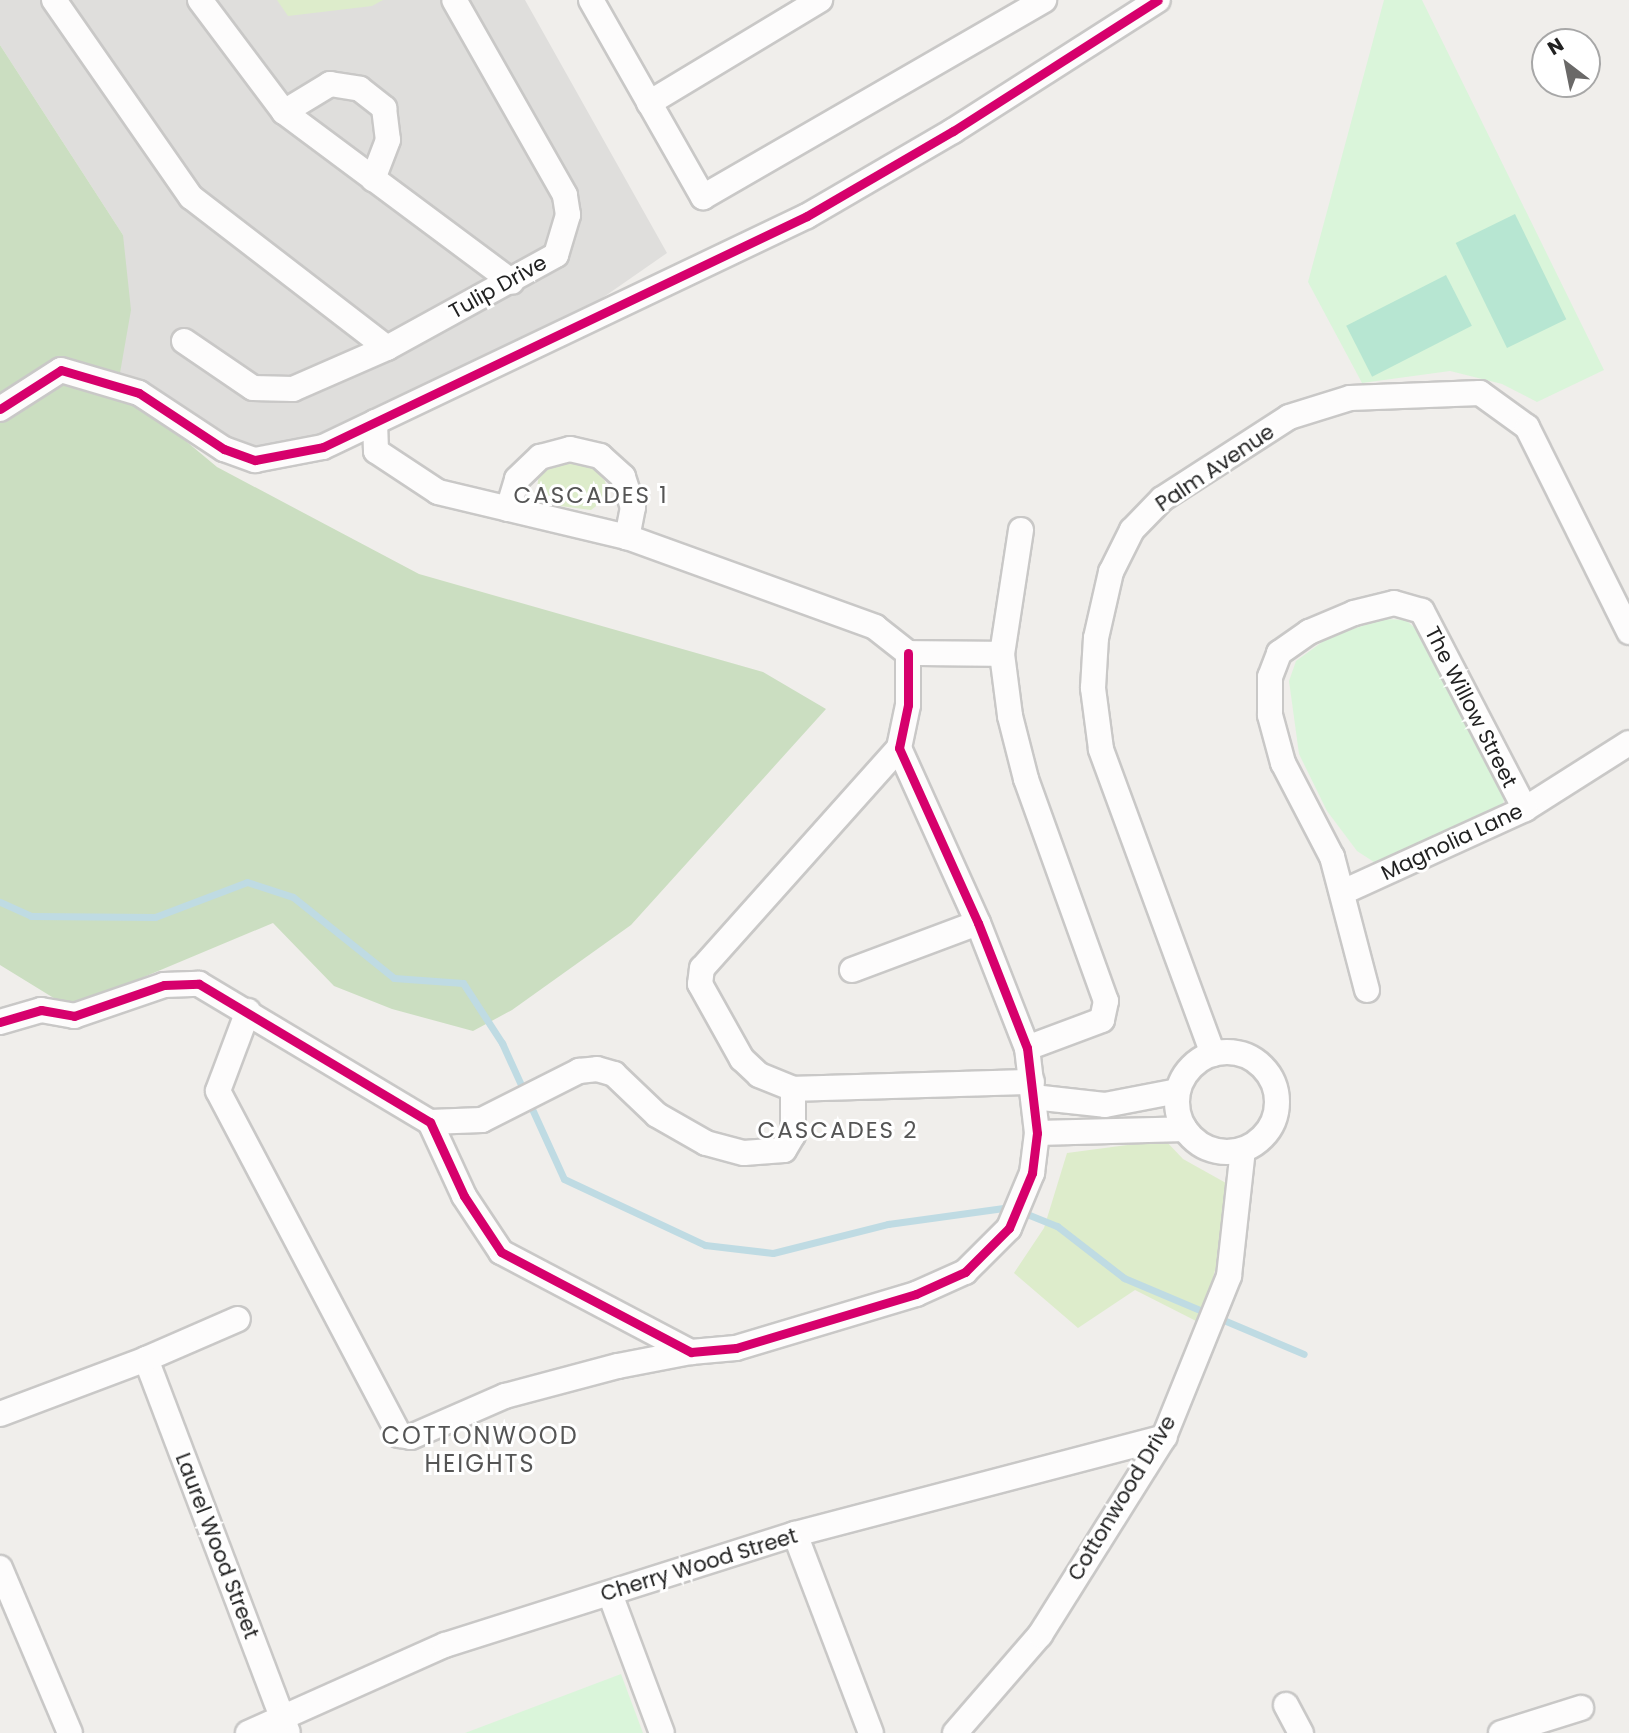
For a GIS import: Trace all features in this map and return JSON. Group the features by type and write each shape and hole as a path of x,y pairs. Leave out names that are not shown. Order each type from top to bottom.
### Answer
{"street":[{"path":"54,0 191,197 387,348"},
{"path":"200,0 284,113 512,282"},
{"name":"Tulip Drive","path":"184,341 253,388 293,389 387,348 512,282 556,255 568,215 565,195 454,0"},
{"path":"649,103 820,0"},
{"path":"597,2 649,103 703,197 1044,0"},
{"path":"0,410 61,370 139,393 224,449 255,460 323,447 807,216 953,131 1158,0"},
{"path":"284,113 330,84 360,89 384,108 388,140 373,179"},
{"name":"Palm Avenue","path":"1213,1054 1101,749 1093,688 1096,638 1111,572 1132,530 1162,499 1289,417 1350,398 1480,393 1527,427 1629,632"},
{"path":"375,422 376,451 438,492 627,537 874,627 908,653 1002,654"},
{"path":"508,509 517,479 540,457 570,449 600,456 623,477 633,507 627,537"},
{"path":"1021,530 1002,654 1010,716 1026,779 1106,1001 1102,1020 1027,1048"},
{"name":"The Willow Street","path":"1367,990 1332,857 1283,762 1270,715 1270,677 1279,653 1309,632 1354,612 1394,603 1422,611 1525,809"},
{"path":"908,653 908,705 899,748 702,968 701,984 742,1059 758,1075 793,1089 1033,1089 1105,1105 1178,1091"},
{"name":"Magnolia Lane","path":"1343,892 1525,809 1629,743"},
{"path":"248,1012 218,1091 399,1435 411,1437 505,1396 618,1366 691,1352 736,1348 916,1294 965,1272 1009,1228 1032,1173 1037,1133 1027,1048 978,923 899,748"},
{"path":"852,970 978,923"},
{"path":"0,1022 41,1010 74,1016 164,985 199,984 430,1122 482,1120 579,1071 597,1069 614,1074 657,1115 706,1143 744,1153 784,1150 793,1135 793,1089"},
{"path":"1232,1052 1251,1058 1266,1070 1275,1087 1278,1106 1272,1125 1260,1140 1243,1150 1221,1152 1200,1144 1185,1129 1178,1111 1178,1091 1191,1069 1213,1054 1232,1052"},
{"path":"430,1122 464,1196 501,1252 691,1352"},
{"path":"1037,1133 1185,1129"},
{"name":"Cottonwood Drive","path":"955,1733 1040,1634 1164,1437 1229,1276 1243,1150"},
{"path":"0,1414 146,1359 238,1319"},
{"name":"Laurel Wood Street","path":"146,1359 285,1725"},
{"name":"Cherry Wood Street","path":"248,1733 285,1725 445,1645 795,1535 1164,1437"},
{"path":"795,1535 871,1733"},
{"path":"0,1568 69,1733"},
{"path":"610,1594 662,1733"},
{"path":"1286,1705 1301,1733"},
{"path":"1501,1733 1581,1708"}],"shaded area":[{"path":"0,0 525,0 667,253 503,367 311,456 236,449 146,383 120,373 123,235 0,45"}],"green space":[{"path":"277,0 383,0 372,6 288,16"},
{"path":"1384,0 1422,0 1604,370 1537,402 1502,384 1450,371 1362,383 1308,282"},
{"path":"0,45 123,235 131,310 120,373 109,392 139,402 217,467 419,574 763,672 826,709 631,925 512,1010 473,1031 392,1009 334,986 273,923 70,1008 0,965"},
{"path":"1515,214 1566,319 1507,348 1456,243"},
{"path":"1446,275 1472,326 1372,377 1346,326"},
{"path":"570,459 590,462 605,481 608,497 591,510 560,506 544,499 537,488 539,474"},
{"path":"1383,619 1406,620 1417,630 1505,793 1502,811 1377,864 1357,851 1327,811 1299,754 1289,681 1296,661 1329,637"},
{"path":"1165,1140 1183,1159 1226,1183 1226,1232 1200,1323 1135,1290 1078,1328 1014,1273 1044,1228 1067,1153"},
{"path":"621,1674 643,1733 465,1733"}],"waterway":[{"path":"0,902 31,916 155,917 247,882 293,897 394,978 463,983 502,1043 564,1179 705,1245 773,1253 888,1224 1011,1207"},
{"path":"1022,1212 1057,1226 1124,1278 1304,1354"}],"cycle path":[{"path":"0,409 61,370 139,393 224,449 255,460 323,447 807,216 953,131 1158,0"},
{"path":"0,1022 41,1010 74,1016 164,985 199,984 430,1122 464,1196 501,1252 691,1352 736,1348 916,1294 965,1272 1009,1228 1032,1173 1037,1133 1027,1048 978,923 899,748 908,705 908,653"}],"district":[{"name":"CASCADES 1","path":"591,495"},
{"name":"CASCADES 2","path":"838,1130"},
{"name":"COTTONWOOD HEIGHTS","path":"480,1450"}]}
